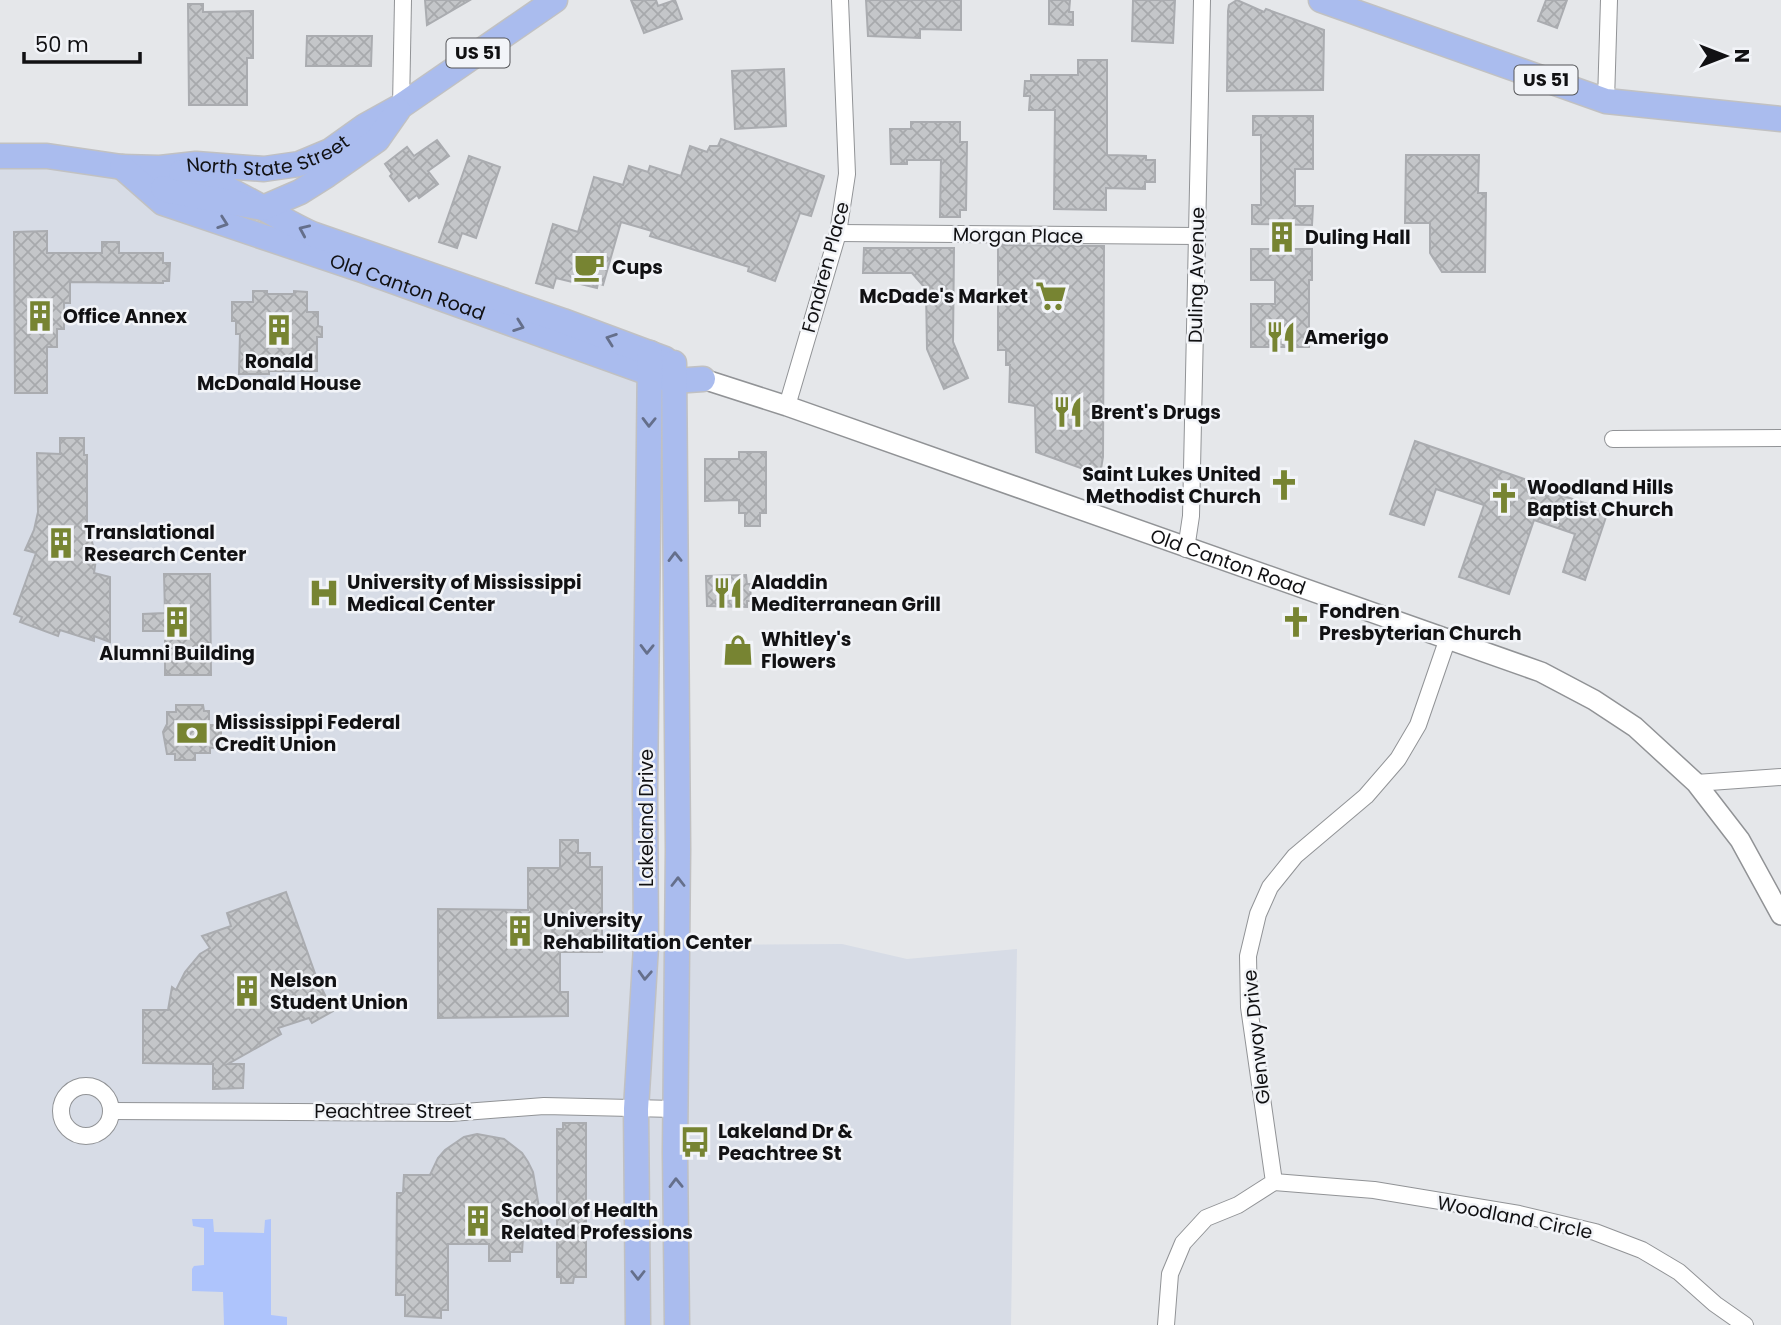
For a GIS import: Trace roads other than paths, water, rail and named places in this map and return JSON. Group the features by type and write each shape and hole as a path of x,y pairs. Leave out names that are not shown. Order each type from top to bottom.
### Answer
{"main road":[{"name":"North State Street","path":"0,156 47,156 122,167 160,168 196,164 264,169 299,164 330,150 401,106 555,0"},
{"name":"US 51","path":"1321,0 1606,102 1781,120"},
{"name":"North State Street","path":"122,167 169,191 263,208 300,192 327,176 377,139 401,106"},
{"name":"Old Canton Road","path":"122,167 163,202 650,363"},
{"name":"Old Canton Road","path":"160,168 212,181 275,217 312,234 674,372 703,379"},
{"name":"Lakeland Drive","path":"638,1325 636,1109 646,946 645,776 650,363"},
{"name":"Lakeland Drive","path":"674,372 678,849 677,1325"}],"street":[{"path":"401,106 403,0"},
{"name":"Fondren Place","path":"787,406 838,233 847,174 840,0"},
{"name":"Duling Avenue","path":"1186,549 1190,522 1202,0"},
{"path":"1606,102 1609,0"},
{"name":"Morgan Place","path":"838,233 1198,236"},
{"name":"Old Canton Road","path":"703,379 787,406 1186,549 1541,672 1594,700 1635,727 1696,783 1740,840 1781,915"},
{"path":"1613,439 1781,438"},
{"name":"Glenway Drive","path":"1274,1182 1250,1007 1248,956 1258,914 1270,887 1295,856 1366,796 1398,759 1418,725 1448,638"},
{"path":"1696,783 1781,777"},
{"name":"Peachtree Street","path":"111,1111 451,1112 544,1106 676,1109"},
{"path":"1166,1325 1170,1274 1183,1242 1206,1218 1238,1205 1274,1182"},
{"name":"Woodland Circle","path":"1274,1182 1374,1190 1519,1214 1595,1231 1642,1250 1679,1272 1715,1304 1745,1325"},
{"path":"1715,1304 1718,1325"}],"place":[{"name":"Duling Hall","path":"1282,237"},
{"name":"Cups","path":"589,267"},
{"name":"McDade's Market","path":"1051,296"},
{"name":"Office Annex","path":"40,316"},
{"name":"Ronald McDonald House","path":"279,330"},
{"name":"Amerigo","path":"1281,337"},
{"name":"Brent's Drugs","path":"1068,412"},
{"name":"Saint Lukes United Methodist Church","path":"1284,485"},
{"name":"Woodland Hills Baptist Church","path":"1504,498"},
{"name":"Translational Research Center","path":"61,543"},
{"name":"University of Mississippi Medical Center","path":"324,593"},
{"name":"Aladdin Mediterranean Grill","path":"728,593"},
{"name":"Alumni Building","path":"177,622"},
{"name":"Fondren Presbyterian Church","path":"1296,622"},
{"name":"Whitley's Flowers","path":"738,650"},
{"name":"Mississippi Federal Credit Union","path":"192,733"},
{"name":"University Rehabilitation Center","path":"520,931"},
{"name":"Nelson Student Union","path":"247,991"},
{"name":"Lakeland Dr & Peachtree St","path":"695,1142"},
{"name":"School of Health Related Professions","path":"478,1221"}]}
